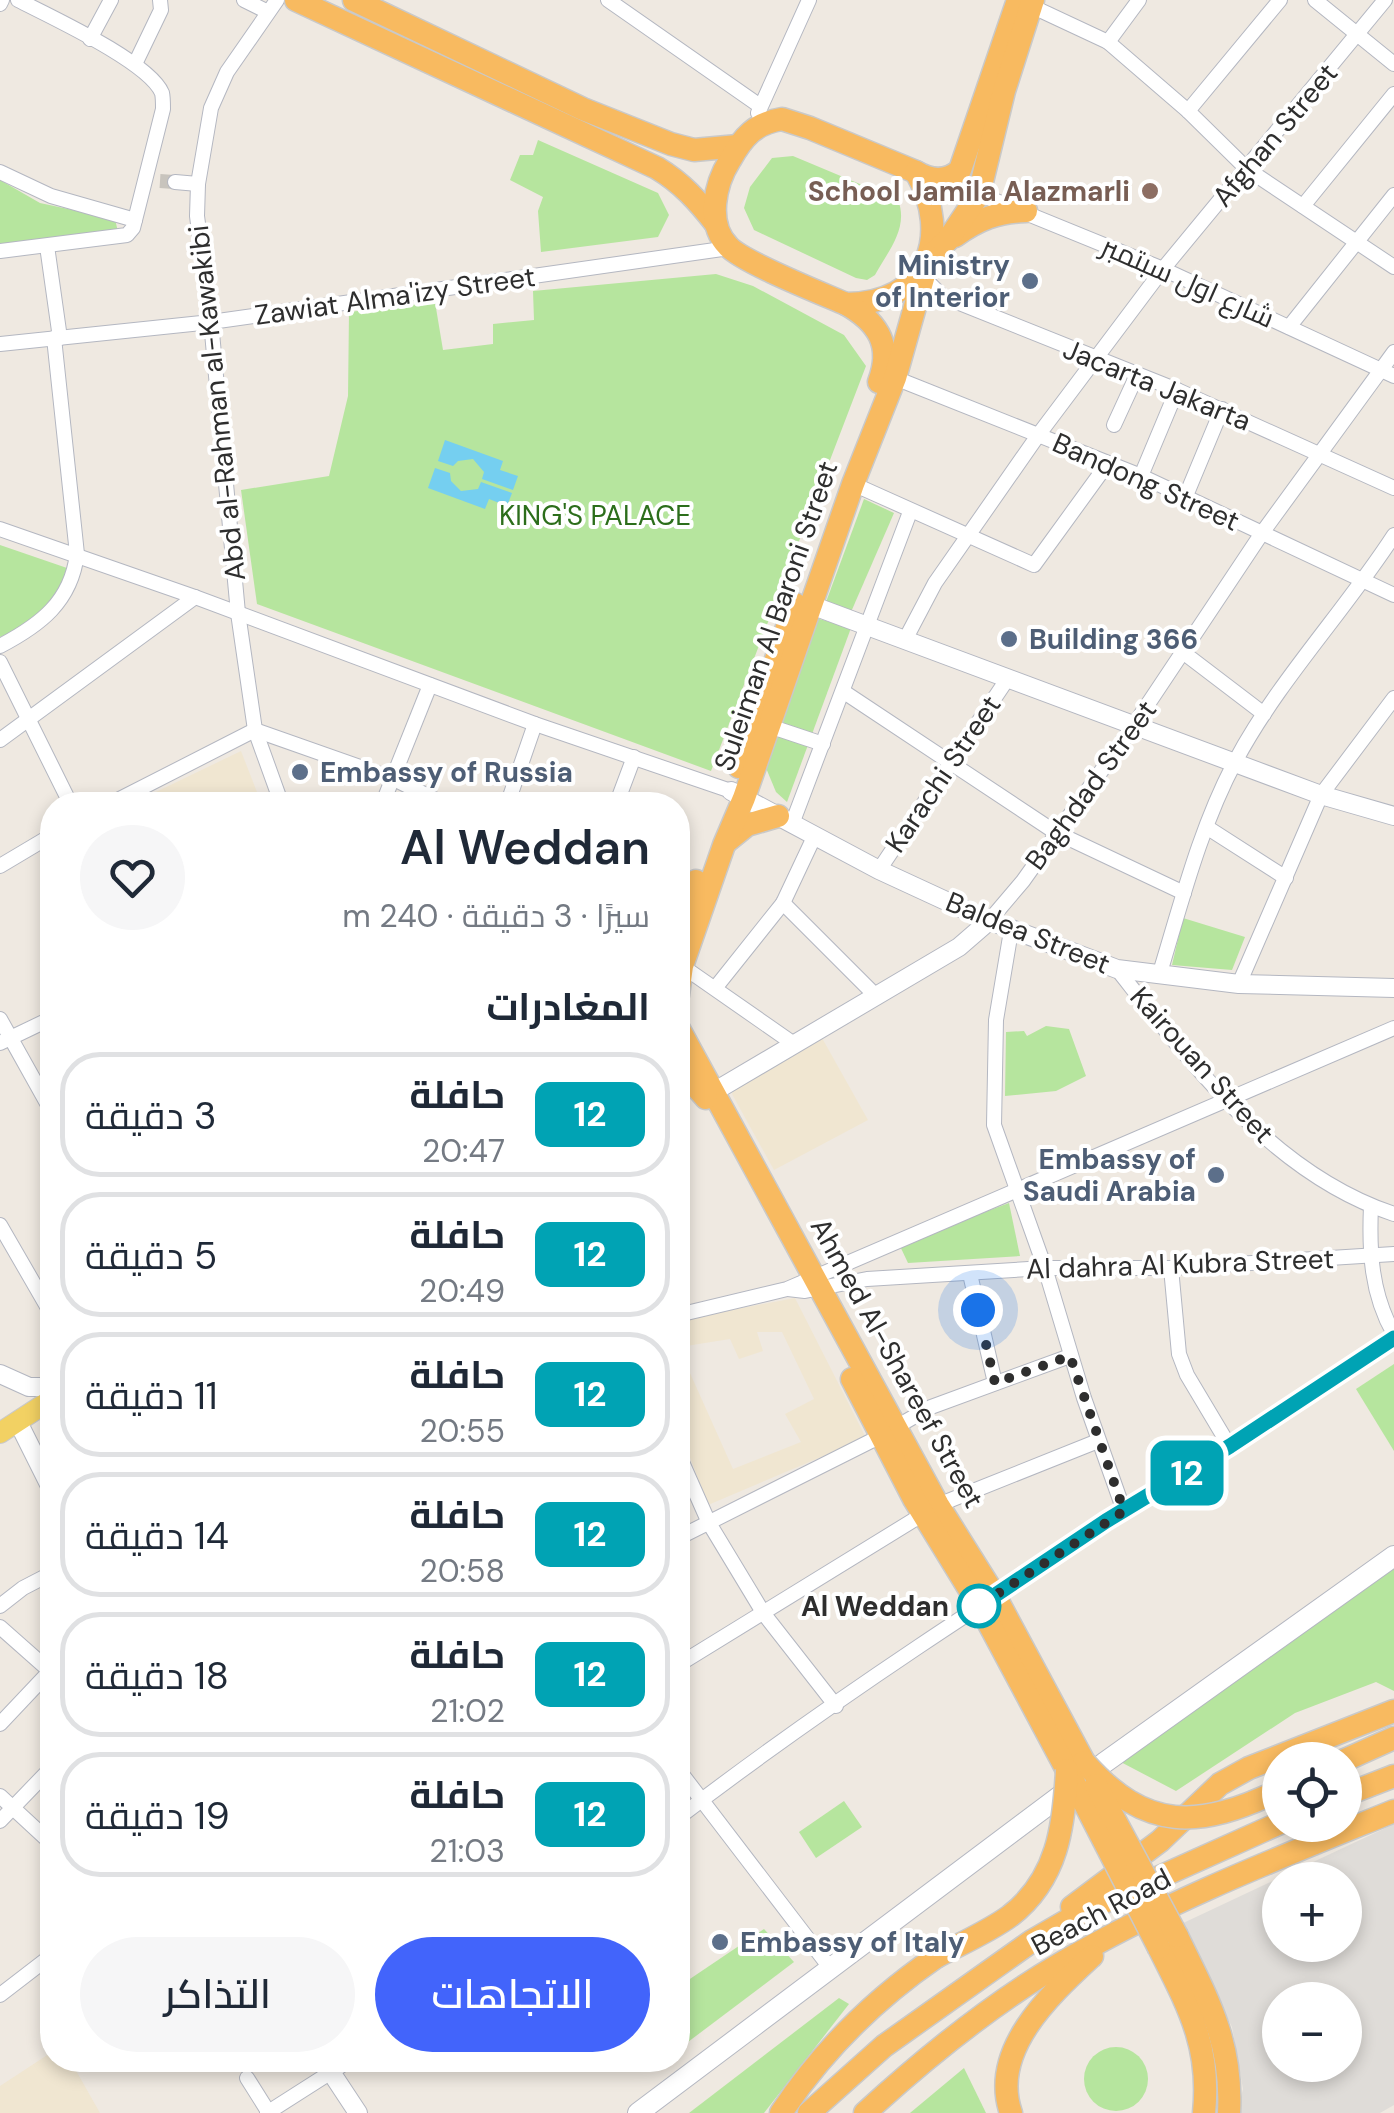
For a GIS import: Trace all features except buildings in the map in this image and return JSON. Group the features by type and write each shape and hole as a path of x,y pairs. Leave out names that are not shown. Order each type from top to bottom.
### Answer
{"highway":[{"path":"296,0 578,119 682,147 738,146"},
{"path":"354,0 578,119 678,180 716,224 728,248"},
{"path":"948,240 958,184 1027,2"},
{"path":"716,224 716,197 723,171 758,116 810,128 958,184"},
{"name":"Suleiman Al Baroni Street","path":"690,878 738,794 770,726 853,484 895,378 926,268 931,212 926,189 958,184"},
{"path":"846,304 890,296 912,284 948,240 974,222 999,212 1026,211"},
{"name":"Suleiman Al Baroni Street","path":"690,943 724,845 770,673 885,357 880,332 862,313 728,248"},
{"path":"724,845 747,826 785,820"},
{"name":"Ahmed Al-Shareef Street","path":"690,1049 805,1285 931,1510 987,1601 1075,1766"},
{"name":"Ahmed Al-Shareef Street","path":"690,1076 709,1093"},
{"path":"1032,1942 1084,1896 1160,1842 1220,1784 1249,1768 1394,1711"},
{"path":"1362,1752 1394,1738"},
{"path":"1075,1766 1124,1801 1156,1814 1200,1818 1262,1798"},
{"path":"781,2113 862,2015 895,1985 1010,1916 1036,1890 1054,1860 1075,1766"},
{"path":"1075,1766 1188,2007 1205,2057 1204,2113"},
{"path":"1075,1766 1206,1995 1226,2048 1231,2083 1229,2113"},
{"path":"1362,1789 1394,1776"},
{"name":"Beach Road","path":"865,2113 970,2025 1057,1966 1118,1932 1394,1811"},
{"name":"Beach Road","path":"809,2113 884,2046 1032,1942 1082,1912 1262,1831"},
{"path":"1011,2113 1008,2074 1018,2044 1040,2006 1118,1932"}],"main road":[{"path":"6,1426 40,1397"},
{"path":"6,1426 40,1405"},
{"path":"638,2113 1104,1763 1394,1556"},
{"path":"648,2113 666,2094"}],"street":[{"path":"0,251 122,237 130,233 160,180 163,109 162,95 154,81 135,64 18,0"},
{"path":"90,39 112,0"},
{"path":"135,64 161,10 160,0"},
{"path":"244,0 272,6"},
{"path":"608,0 758,116 809,0"},
{"path":"1108,42 1139,0"},
{"path":"1188,112 1280,0"},
{"path":"1315,0 1394,64"},
{"name":"Afghan Street","path":"905,640 934,583 1039,434 1164,269 1385,0"},
{"path":"1027,2 1108,42 1247,169 1394,267"},
{"name":"Abd al-Rahman al-Kawakibi","path":"272,6 227,72 212,108 196,216 211,322 238,612 255,730 277,792"},
{"path":"1303,206 1394,94"},
{"path":"0,172 52,196 135,220"},
{"path":"160,180 198,184"},
{"name":"شارع اول سبتمبر","path":"958,184 1164,269 1387,374"},
{"path":"1288,327 1394,194"},
{"path":"0,646 29,631 51,613 69,586 78,554 47,246"},
{"name":"Zawiat Alma'izy Street","path":"0,344 211,322 728,248"},
{"name":"Jacarta Jakarta","path":"926,268 942,296 1178,390 1394,488"},
{"name":"Baghdad Street","path":"709,1093 960,947 990,921 1134,725 1262,533 1387,374 1394,352"},
{"path":"1114,425 1137,375"},
{"name":"Bandong Street","path":"895,378 1141,476 1394,595"},
{"path":"1141,476 1178,390"},
{"path":"1185,498 1222,409"},
{"path":"853,484 1034,566 1108,463"},
{"path":"785,820 824,744 910,512"},
{"path":"0,529 738,794"},
{"path":"1160,976 1184,893 1235,762 1264,714 1363,583 1394,535"},
{"path":"0,740 196,597"},
{"path":"811,605 1321,794 1394,816"},
{"path":"1184,653 1264,714"},
{"path":"0,662 64,792"},
{"name":"Karachi Street","path":"879,870 1008,678"},
{"path":"388,792 430,685"},
{"path":"844,692 1056,832 1184,893"},
{"path":"1239,984 1321,794 1394,698"},
{"path":"512,792 536,724"},
{"path":"770,726 824,744"},
{"path":"133,792 255,730 394,779 420,792"},
{"path":"621,792 634,757"},
{"name":"Baldea Street","path":"738,794 879,870 1011,931 1117,969 1239,984 1394,988"},
{"path":"1208,828 1286,878"},
{"path":"716,987 783,903 814,836"},
{"path":"0,866 40,843"},
{"path":"783,903 877,997"},
{"path":"1011,931 996,1020 994,1126 1124,1511"},
{"name":"Kairouan Street","path":"1117,969 1226,1099 1276,1148 1328,1184 1394,1214"},
{"path":"690,971 794,1044"},
{"path":"0,1019 5,1041 40,1094"},
{"path":"5,1041 40,1024"},
{"path":"690,1312 805,1285 1394,1028"},
{"path":"690,1809 987,1601 1394,1336 1386,1321 1369,1256 1371,1206"},
{"path":"0,1224 40,1294"},
{"name":"Al dahra Al Kubra Street","path":"805,1285 1045,1268 1171,1268 1394,1254"},
{"path":"859,1259 867,1279"},
{"path":"1171,1268 1179,1354 1187,1375 1230,1446"},
{"path":"970,1274 995,1383"},
{"path":"690,1532 931,1407 1070,1356"},
{"path":"0,1374 29,1387 40,1387"},
{"path":"6,1426 40,1473"},
{"path":"690,1658 931,1510 1098,1442"},
{"path":"690,1480 709,1523 764,1614 836,1706"},
{"path":"0,1606 40,1579"},
{"path":"0,1627 40,1662"},
{"path":"0,1724 40,1684"},
{"path":"0,1821 40,1780"},
{"path":"690,1785 831,1968"},
{"path":"0,1796 40,1833"},
{"path":"0,1995 40,1964"},
{"path":"248,2078 268,2113 321,2072"},
{"path":"330,2072 358,2113"}],"shaded area":[{"path":"241,751 257,792 156,792"},
{"path":"822,1038 868,1120 774,1170 732,1094 735,1086"},
{"path":"795,1298 866,1438 708,1505 690,1458 690,1373 733,1469 801,1442 785,1414 814,1399 782,1332 757,1332 763,1351 739,1359 730,1339 690,1345 690,1318"},
{"path":"1394,1824 1394,2105 1380,2113 1237,2113 1243,2089 1232,2027 1179,1925 1262,1886 1262,1962 1362,1962 1362,1862 1313,1862"},
{"path":"40,2060 40,2072 77,2072 100,2113 0,2113 0,2086"}],"green space":[{"path":"538,140 658,193 669,215 658,237 541,252 538,211 543,197 510,180 520,155 533,155"},
{"path":"793,156 898,200 899,230 875,275 867,280 856,278 754,230 744,208 750,187 772,158"},
{"path":"0,180 40,203 115,219 118,232 0,246"},
{"name":"KING'S PALACE","path":"716,274 753,286 844,335 866,366 711,771 257,604 241,490 329,476 348,396 349,312 435,302 443,350 493,344 493,324 534,320 533,291"},
{"path":"864,499 894,513 851,612 826,602"},
{"path":"0,545 67,568 52,604 25,625 0,637"},
{"path":"816,618 851,628 787,802 776,792 766,768"},
{"path":"1183,918 1245,937 1232,970 1172,965"},
{"path":"1046,1026 1069,1029 1086,1076 1056,1091 1005,1096 1006,1032 1024,1031 1027,1036"},
{"path":"1009,1203 1020,1256 908,1263 899,1244"},
{"path":"1394,1364 1394,1451 1356,1389"},
{"path":"1394,1562 1394,1691 1376,1682 1295,1713 1176,1791 1115,1759"},
{"path":"844,1801 862,1827 816,1858 799,1832"},
{"path":"764,1929 794,1962 690,2040 690,1979"},
{"path":"839,1998 849,2004 764,2113 689,2113"},
{"path":"1116,2047 1138,2057 1148,2079 1138,2101 1116,2111 1094,2101 1084,2079 1094,2057"},
{"path":"964,2068 986,2113 910,2113"}],"water":[{"path":"445,440 503,461 500,470 518,476 513,490 482,479 484,472 473,459 458,461 453,466 438,461"},
{"path":"435,468 450,473 451,481 461,491 478,489 481,482 512,493 507,506 489,499 485,509 428,488"}],"tunnel":[{"path":"160,181 175,182"}],"bus line":[{"name":"12","path":"979,1606 1394,1338"}],"place":[{"name":"School Jamila Alazmarli","path":"1150,191"},
{"name":"Ministry of Interior","path":"1030,281"},
{"name":"Building 366","path":"1009,639"},
{"name":"Embassy of Russia","path":"300,772"},
{"name":"Embassy of Saudi Arabia","path":"1216,1175"},
{"name":"Al Weddan","path":"979,1606"},
{"name":"Embassy of Italy","path":"720,1942"}],"route":[{"path":"978,1310 995,1383 1070,1356 1124,1511 979,1606"}]}
